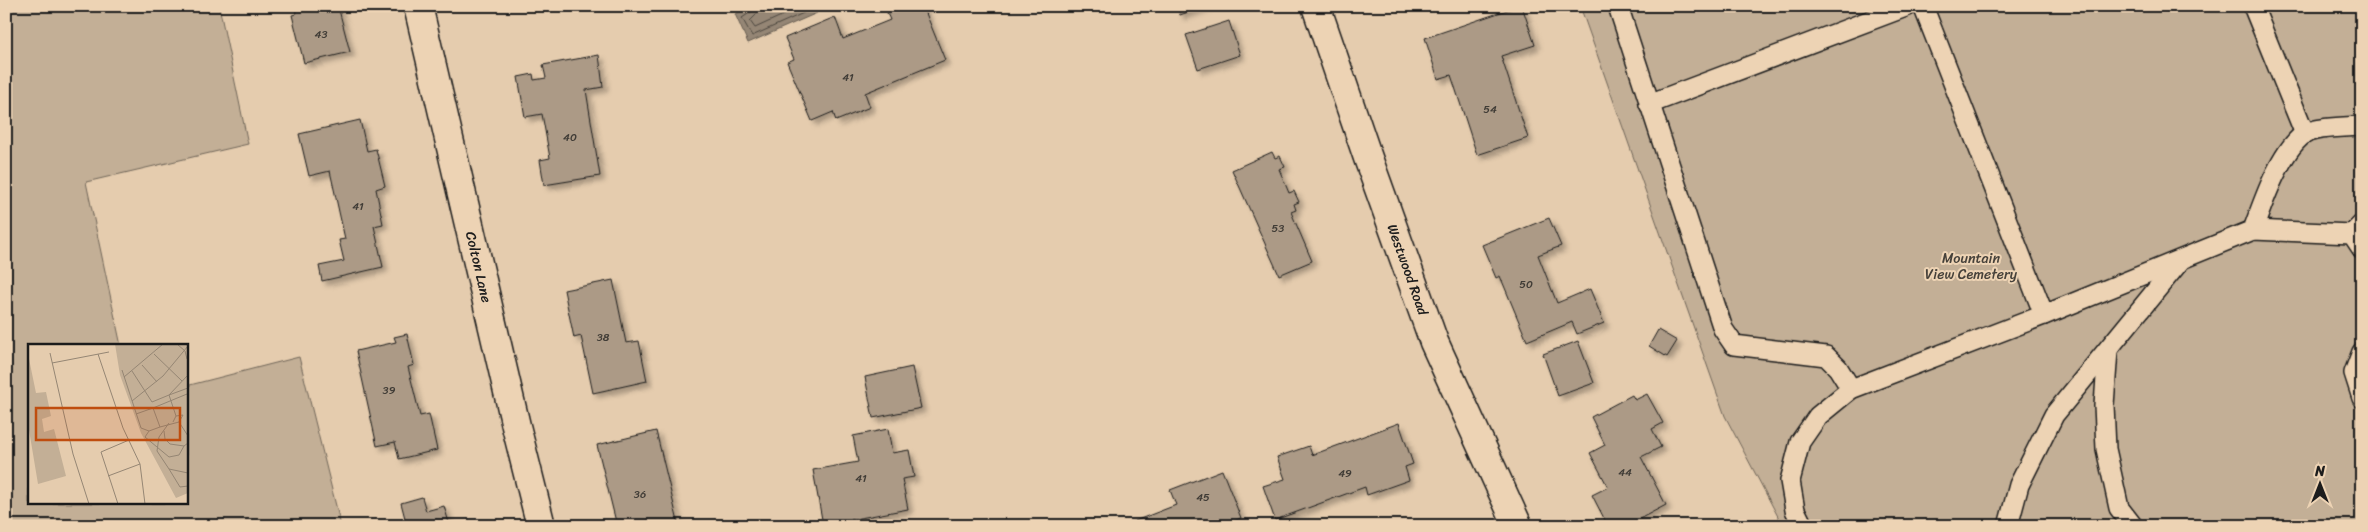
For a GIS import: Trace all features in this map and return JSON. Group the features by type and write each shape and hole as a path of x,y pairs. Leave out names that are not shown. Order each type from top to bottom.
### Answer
{"street":[{"name":"Colton Lane","path":"418,6 513,417 541,526"},
{"name":"Westwood Road","path":"1316,6 1434,342 1518,526"}],"lane":[{"path":"1618,6 1723,329 1734,345 1826,356 1838,368 1852,389"},
{"path":"1649,104 1908,6"},
{"path":"1923,6 2044,315"},
{"path":"2253,6 2305,134"},
{"path":"2253,230 2281,162 2305,134 2331,128 2362,126"},
{"path":"1803,526 1795,510 1790,481 1800,442 1818,416 1852,389 2044,315 2253,230 2359,236"},
{"path":"2008,526 2019,485 2054,415 2180,260"},
{"path":"2108,350 2104,405 2106,449 2119,508 2133,526"},
{"path":"2362,352 2354,372 2362,398"}],"green space":[{"path":"6,6 219,6 248,144 86,182 121,344 28,344 28,504 188,504 188,385 299,357 341,526 6,526"},
{"name":"Mountain View Cemetery","path":"1580,6 2362,6 2362,526 1783,526 1725,416"}],"water":[{"path":"752,6 814,6 817,13 748,43 735,14"}],"building":[{"path":"295,6 338,6 350,52 304,63 292,15 296,14"},
{"path":"903,6 923,6 945,60 865,93 870,107 836,121 833,112 812,121 787,62 794,59 785,38 835,17 843,39 890,20 887,13"},
{"path":"1177,6 1205,6 1180,15"},
{"path":"1522,6 1535,45 1501,56 1528,138 1477,155 1451,75 1438,79 1425,38"},
{"path":"1229,21 1240,55 1198,69 1186,35"},
{"path":"599,55 603,87 586,90 600,176 544,185 540,160 550,158 542,114 525,117 518,77 533,74 534,80 546,78 543,65"},
{"path":"360,120 367,151 376,149 385,186 376,189 383,224 374,226 383,267 322,281 319,266 344,261 339,240 345,239 330,171 309,176 299,134"},
{"path":"1272,152 1275,158 1280,156 1285,167 1279,169 1289,193 1294,191 1299,202 1294,204 1296,210 1291,212 1312,261 1279,275 1232,170"},
{"path":"1549,218 1561,246 1538,255 1557,303 1590,289 1604,323 1577,334 1572,322 1527,341 1500,276 1496,278 1482,245"},
{"path":"613,280 626,343 639,341 647,381 593,393 581,336 574,338 564,290"},
{"path":"1658,330 1677,341 1667,357 1649,346"},
{"path":"407,334 414,365 408,367 420,416 429,414 437,450 399,459 395,442 377,446 356,351 396,342 394,337"},
{"path":"1578,341 1594,383 1558,396 1543,354"},
{"path":"912,367 921,408 873,418 865,377"},
{"path":"1647,394 1663,423 1652,429 1661,447 1641,457 1666,505 1626,526 1608,526 1592,495 1608,487 1590,453 1605,445 1591,417 1632,395 1635,400"},
{"path":"1399,423 1413,464 1405,467 1409,480 1367,495 1365,487 1275,520 1263,486 1285,479 1277,457 1309,446 1312,455"},
{"path":"888,429 892,453 909,450 914,477 902,479 908,509 823,525 813,470 858,462 853,436"},
{"path":"656,431 679,526 617,526 597,445"},
{"path":"1222,470 1241,518 1222,526 1122,526 1176,505 1170,490"},
{"path":"422,497 426,511 444,506 450,526 407,526 401,503"}]}
